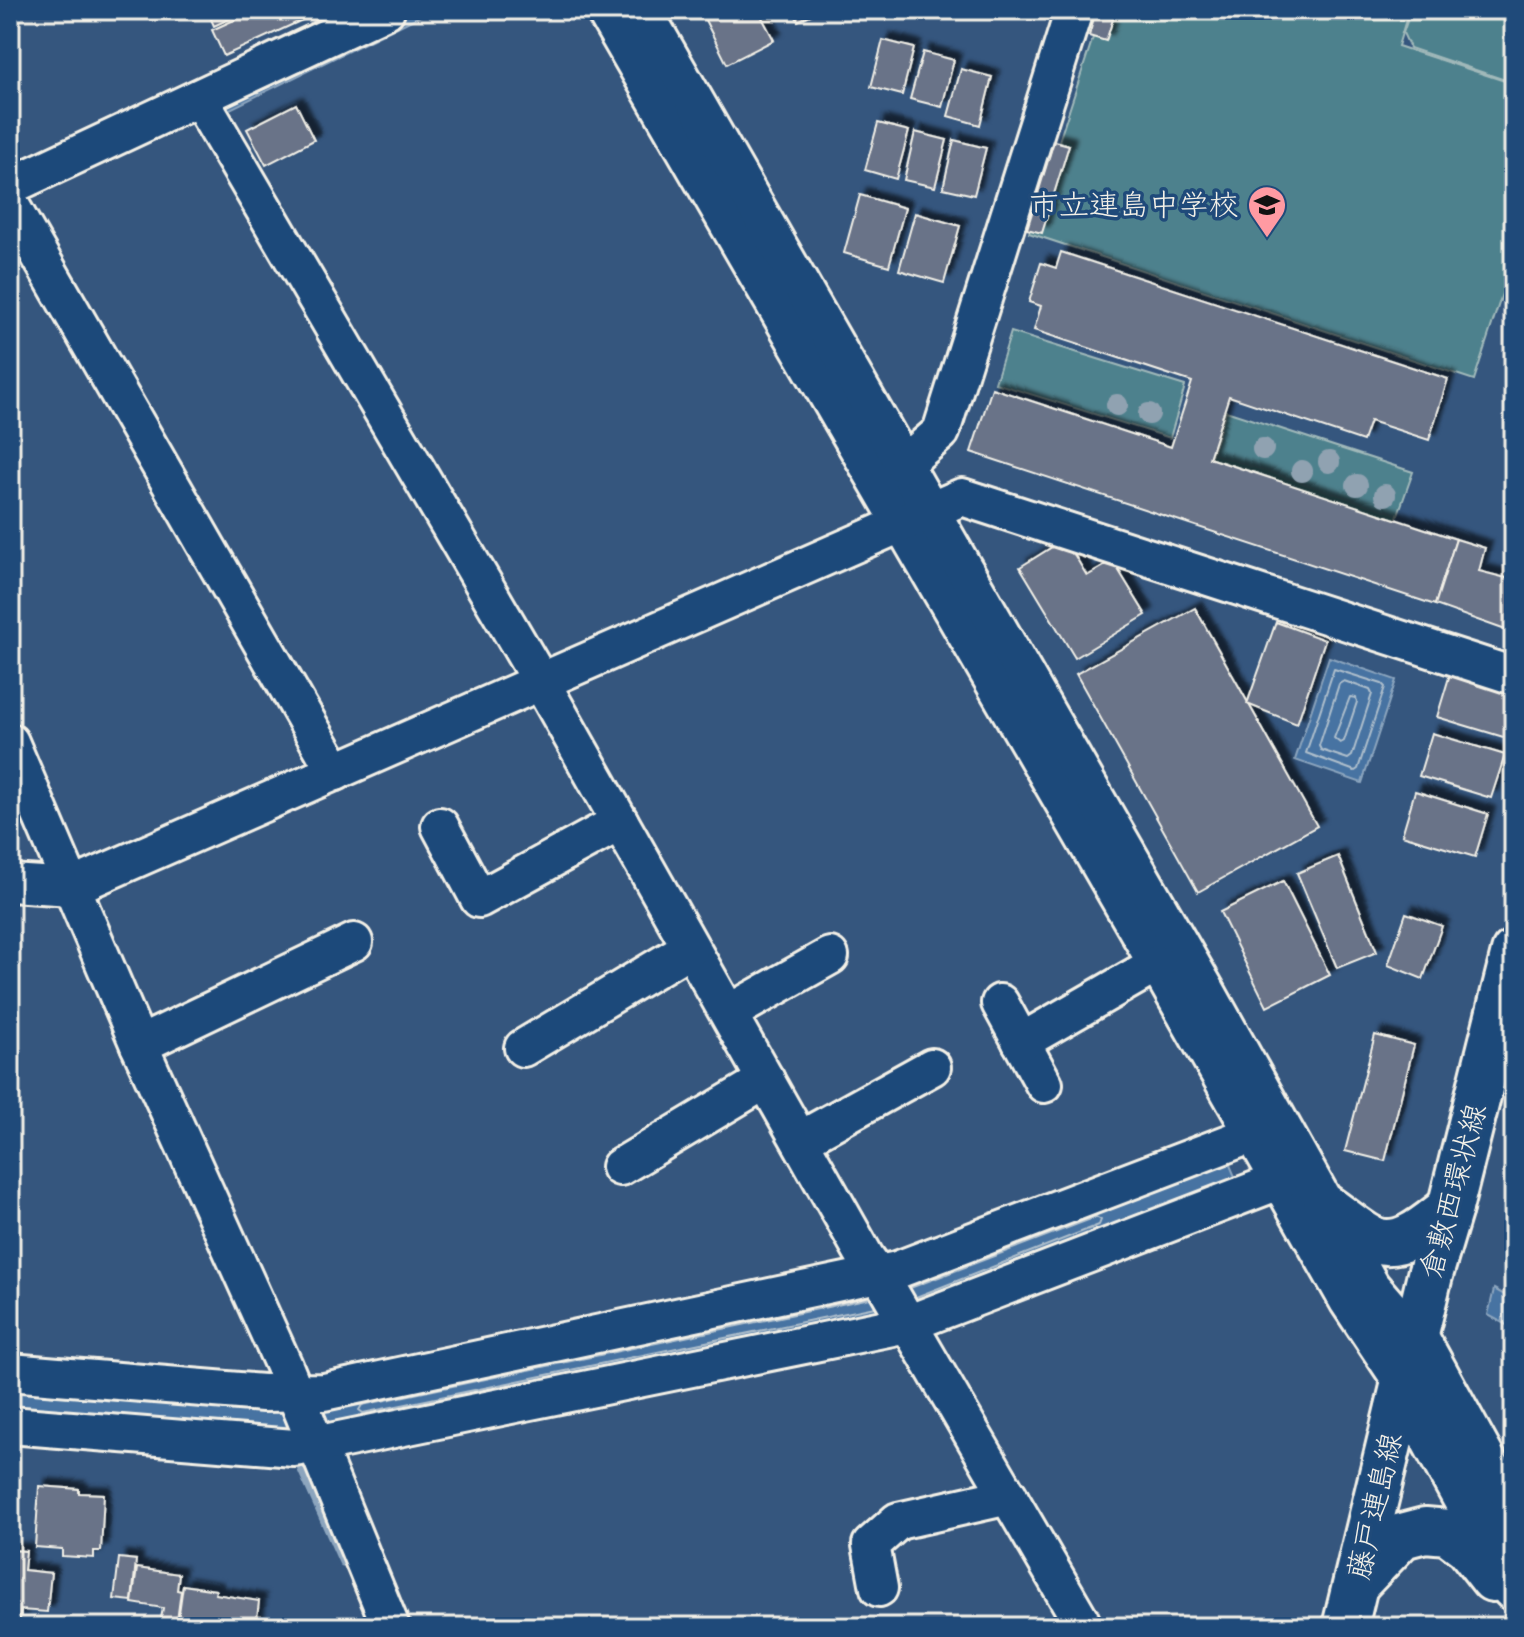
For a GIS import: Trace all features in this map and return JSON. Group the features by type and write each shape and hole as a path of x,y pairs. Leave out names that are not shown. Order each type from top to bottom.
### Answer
{"main road":[{"name":"倉敷西環状線","path":"1404,1385 1514,952"},
{"path":"1326,1207 1375,1240 1390,1241 1415,1234 1450,1208"},
{"path":"1416,1338 1514,1517"},
{"path":"1404,1385 1514,1588"},
{"name":"藤戸連島線","path":"1345,1627 1404,1385"},
{"path":"1357,1583 1402,1536 1425,1530 1448,1532 1468,1547 1514,1606"}],"street":[{"path":"10,186 386,10"},
{"path":"604,10 1191,962 1371,1286 1416,1338"},
{"path":"643,10 904,464 915,516 1157,964 1348,1301 1404,1385"},
{"path":"904,464 941,432 1074,10"},
{"path":"199,98 541,682 800,1140 1081,1621 1079,1627"},
{"path":"10,204 336,772"},
{"path":"10,883 72,887 962,497 1514,676"},
{"path":"10,742 139,1045 305,1420 391,1627"},
{"path":"440,826 479,899 620,822"},
{"path":"139,1045 354,942"},
{"path":"523,1048 690,948"},
{"path":"729,1013 830,956"},
{"path":"1021,1042 1157,964"},
{"path":"1000,1003 1044,1084"},
{"path":"800,1140 932,1067"},
{"path":"620,1167 766,1080"},
{"path":"892,1299 897,1270 1253,1134"},
{"path":"10,1372 305,1420 892,1299 1279,1181"},
{"path":"10,1425 294,1448 305,1420 324,1392 892,1299"},
{"path":"879,1588 871,1545 898,1521 1009,1496"}],"green space":[{"path":"1102,10 1409,10 1398,46 1514,84 1514,257 1474,380 1029,233"},
{"path":"1411,10 1514,10 1514,83 1410,48 1403,33"},
{"path":"1011,332 1185,386 1170,438 995,383"},
{"path":"1226,411 1413,472 1396,520 1210,459"}],"water":[{"path":"397,10 432,10 226,111 217,95"},
{"path":"1329,657 1396,680 1362,783 1295,760"},
{"path":"1227,1158 1236,1179 913,1307 293,1436 10,1412 10,1390 283,1413 871,1289"},
{"path":"1494,1289 1514,1300 1514,1329 1488,1315"}],"building":[{"path":"207,10 248,10 214,26"},
{"path":"256,10 324,10 224,56 212,30"},
{"path":"700,10 758,10 774,40 727,64"},
{"path":"793,10 821,10 798,21"},
{"path":"1095,14 1113,19 1106,41 1089,36"},
{"path":"883,40 914,48 902,95 871,87"},
{"path":"923,52 954,60 942,107 910,99"},
{"path":"961,69 992,77 980,125 948,116"},
{"path":"296,104 314,140 266,165 247,129"},
{"path":"878,123 909,131 896,179 865,170"},
{"path":"915,132 947,140 935,187 904,180"},
{"path":"954,140 986,148 974,195 943,188"},
{"path":"1054,141 1069,145 1042,233 1027,229"},
{"path":"860,195 905,208 889,266 844,253"},
{"path":"915,213 960,226 944,283 899,270"},
{"path":"1061,252 1448,379 1429,440 1370,421 1363,441 1229,396 1209,458 1456,539 1435,605 971,452 992,388 1171,447 1192,382 1034,330 1041,306 1029,302 1041,263 1056,268"},
{"path":"1065,539 1087,576 1113,561 1146,615 1075,658 1020,567"},
{"path":"1456,539 1485,548 1479,571 1514,580 1514,633 1435,605"},
{"path":"1195,608 1317,826 1198,892 1076,674"},
{"path":"1276,622 1325,640 1297,724 1247,704"},
{"path":"1450,674 1514,693 1514,727 1510,739 1437,717"},
{"path":"1432,733 1505,755 1491,798 1419,776"},
{"path":"1415,791 1488,814 1475,857 1402,835"},
{"path":"1338,856 1377,952 1337,968 1297,873"},
{"path":"1283,881 1330,975 1267,1007 1220,912"},
{"path":"1406,913 1442,926 1423,979 1388,965"},
{"path":"1375,1035 1414,1045 1385,1161 1345,1151"},
{"path":"39,1486 104,1494 101,1551 94,1551 94,1558 62,1556 62,1549 35,1547"},
{"path":"10,1550 26,1551 24,1570 51,1573 47,1612 21,1610 20,1620 10,1619"},
{"path":"119,1558 136,1560 132,1601 114,1599"},
{"path":"137,1568 179,1574 177,1590 181,1591 177,1621 161,1618 163,1608 132,1603"},
{"path":"183,1585 259,1601 256,1627 177,1627"}],"waterway":[{"path":"298,1461 343,1562"}],"place":[{"name":"市立連島中学校","path":"1267,239"}]}
